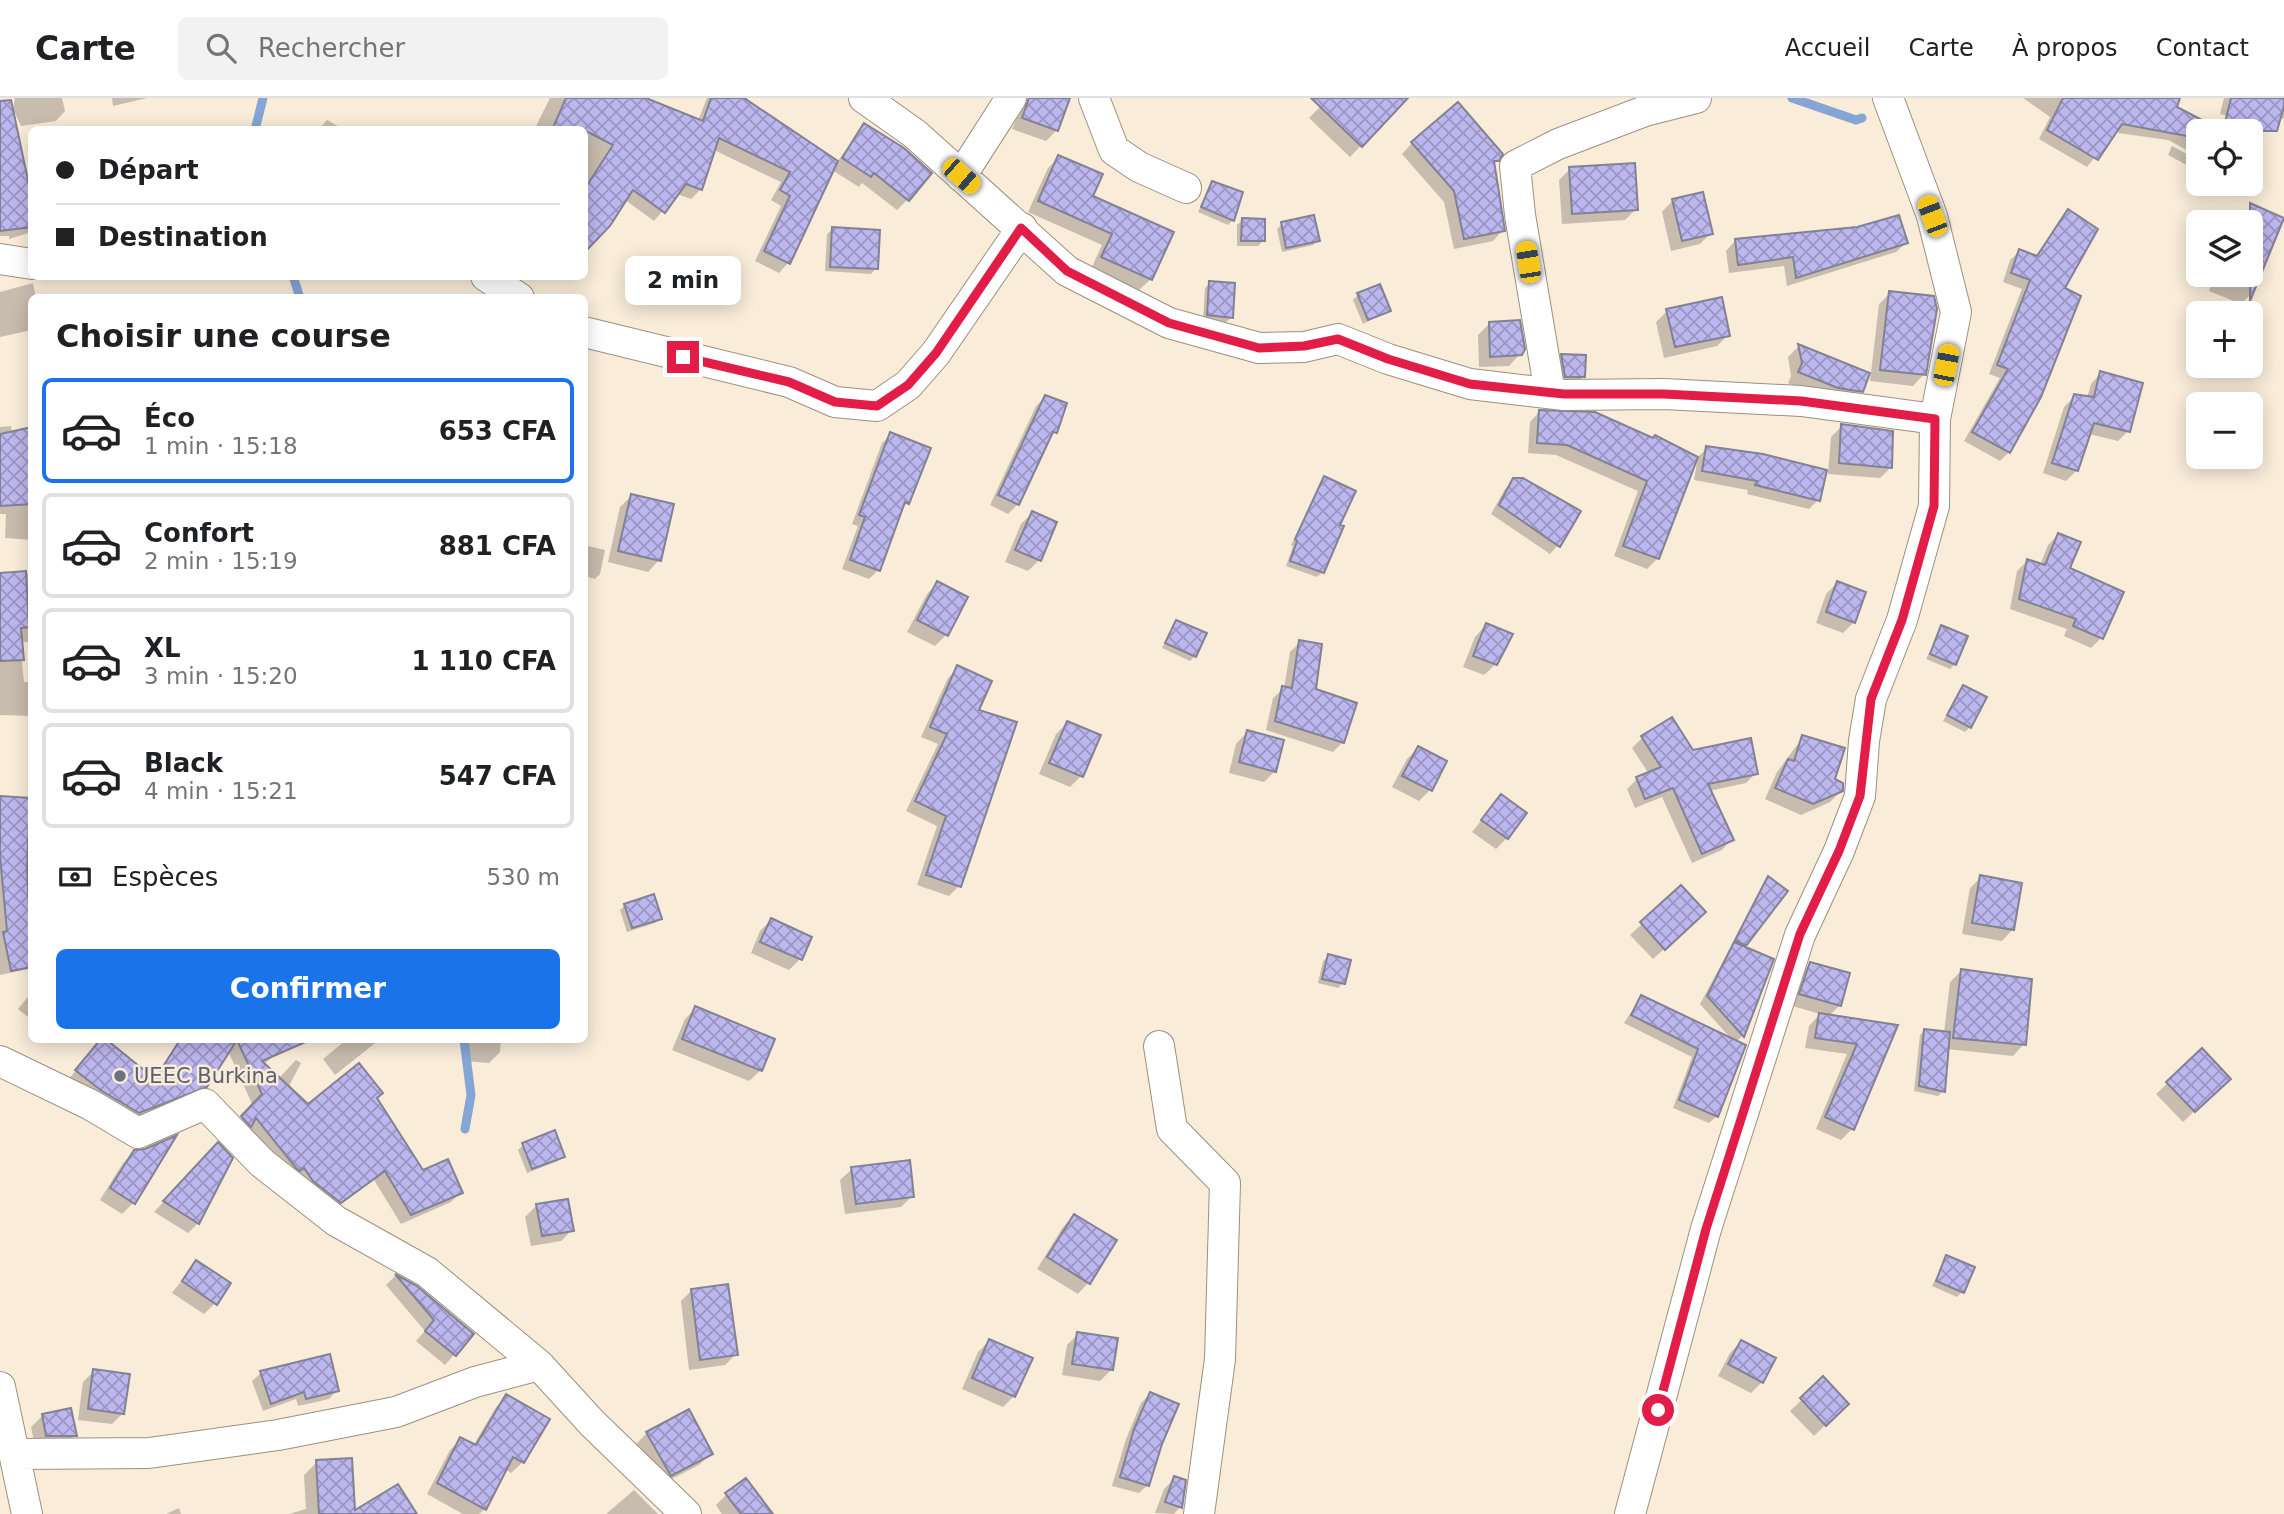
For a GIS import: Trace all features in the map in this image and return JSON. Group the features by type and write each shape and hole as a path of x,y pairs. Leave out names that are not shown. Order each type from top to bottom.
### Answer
{"street":[{"path":"864,98 915,134 1067,271 1169,323 1259,348 1304,346 1338,339 1388,359 1470,384 1550,393 1801,401 1935,419"},
{"path":"961,176 1011,98"},
{"path":"1094,98 1114,150 1139,167 1186,188"},
{"path":"1550,393 1520,215 1516,166 1558,144 1645,111 1696,98"},
{"path":"1630,1514 1706,1229 1800,934 1839,851 1860,796 1871,699 1902,620 1934,506 1935,419 1956,312 1932,216 1888,98"},
{"path":"588,333 789,382 835,402 877,406 908,385 936,353 1021,228"},
{"path":"0,259 28,263"},
{"path":"492,280 513,294"},
{"path":"1159,1045 1172,1129 1225,1183 1220,1359 1199,1514"},
{"path":"0,1061 91,1105 138,1133 205,1104 262,1163 336,1221 427,1272 539,1365 592,1423 686,1514"},
{"path":"17,1454 149,1453 278,1435 396,1412 475,1382 539,1365"},
{"path":"0,1387 17,1454 27,1514"}],"building":[{"path":"566,98 646,98 703,121 711,98 744,98 838,161 790,264 764,251 790,196 780,190 790,172 719,138 702,190 686,184 665,213 633,190 610,226 588,249 588,184 613,145 588,132 588,126 554,126"},
{"path":"1029,98 1070,98 1058,131 1022,118"},
{"path":"1311,98 1408,98 1362,147"},
{"path":"2063,98 2180,98 2177,107 2200,119 2186,119 2186,136 2122,124 2098,160 2047,130"},
{"path":"2231,98 2284,98 2277,131 2263,131 2263,119 2226,119"},
{"path":"11,100 28,180 28,228 0,231 0,101"},
{"path":"1458,102 1503,154 1499,161 1494,161 1505,231 1464,239 1454,191 1411,142"},
{"path":"864,123 904,148 932,173 909,201 874,173 871,177 842,158"},
{"path":"1058,155 1103,174 1093,196 1174,232 1152,280 1101,257 1112,234 1038,201"},
{"path":"1635,163 1638,210 1572,214 1569,167"},
{"path":"1212,181 1243,192 1234,221 1201,207"},
{"path":"1703,192 1713,234 1682,241 1672,199"},
{"path":"2250,203 2284,218 2263,269 2263,210 2250,210"},
{"path":"2068,209 2098,229 2065,288 2081,296 2041,397 2010,453 1972,432 2008,369 1997,365 2030,280 2011,273 2019,249 2037,256"},
{"path":"1314,215 1320,241 1286,248 1281,222"},
{"path":"1899,215 1908,243 1796,278 1793,257 1738,265 1735,239 1857,227"},
{"path":"1242,218 1265,219 1265,241 1241,241"},
{"path":"832,227 880,230 878,269 830,267"},
{"path":"1209,281 1235,283 1233,318 1207,315"},
{"path":"1380,284 1391,311 1368,320 1357,293"},
{"path":"2250,287 2256,287 2250,301"},
{"path":"1889,291 1934,296 1937,309 1926,375 1880,370"},
{"path":"1722,297 1730,336 1675,347 1666,309"},
{"path":"1520,320 1525,349 1522,355 1490,357 1489,322"},
{"path":"1798,344 1870,373 1863,392 1838,388 1798,372 1802,363"},
{"path":"1561,354 1586,355 1585,377 1565,377"},
{"path":"2100,371 2143,383 2130,432 2094,423 2078,471 2052,463 2074,394 2094,397"},
{"path":"1045,395 1067,403 1057,433 1053,432 1019,505 998,495"},
{"path":"1539,410 1595,412 1653,438 1655,435 1698,457 1659,559 1623,546 1647,481 1567,445 1537,443"},
{"path":"1841,424 1893,431 1892,468 1839,463"},
{"path":"28,428 28,504 0,506 0,434"},
{"path":"890,432 931,448 909,504 905,502 880,571 850,560 865,517 859,515"},
{"path":"1706,446 1763,454 1827,470 1820,501 1755,485 1757,481 1702,471"},
{"path":"1324,476 1356,491 1340,525 1344,526 1324,573 1290,561 1297,541 1295,539"},
{"path":"1513,478 1523,478 1581,511 1560,547 1499,505"},
{"path":"631,494 674,504 661,561 618,551"},
{"path":"1032,511 1057,522 1041,561 1015,550"},
{"path":"2058,533 2081,542 2070,568 2124,592 2103,639 2073,626 2076,619 2019,599 2027,559 2045,565"},
{"path":"26,571 28,627 21,628 24,660 0,661 0,573"},
{"path":"937,581 968,597 948,636 917,620"},
{"path":"1837,581 1866,592 1855,623 1826,612"},
{"path":"1176,620 1207,633 1196,657 1165,643"},
{"path":"1486,623 1513,634 1497,665 1473,656"},
{"path":"1941,625 1968,636 1956,665 1930,654"},
{"path":"1299,640 1322,644 1316,689 1357,703 1344,743 1275,721 1282,686 1292,688"},
{"path":"957,665 992,681 979,710 1017,722 961,887 926,875 946,816 915,801 947,734 930,727"},
{"path":"1963,685 1987,697 1971,728 1947,715"},
{"path":"1672,717 1693,750 1751,738 1758,774 1708,784 1734,840 1702,854 1673,788 1645,799 1636,777 1661,767 1641,736"},
{"path":"1067,721 1101,735 1083,777 1049,763"},
{"path":"1247,730 1284,740 1276,772 1239,762"},
{"path":"1802,735 1845,748 1835,779 1843,783 1843,791 1813,804 1775,788 1788,759 1794,761"},
{"path":"1418,746 1447,761 1432,791 1402,776"},
{"path":"1501,794 1527,813 1508,839 1481,820"},
{"path":"0,796 28,798 28,968 11,971 3,932 7,931 0,856"},
{"path":"1980,875 2022,883 2014,930 1972,923"},
{"path":"1768,876 1788,891 1746,946 1735,940"},
{"path":"1681,885 1706,912 1665,950 1640,922"},
{"path":"654,894 662,919 632,928 624,904"},
{"path":"771,918 812,937 802,960 760,942"},
{"path":"1734,942 1774,959 1744,1037 1707,996"},
{"path":"1328,954 1351,960 1345,984 1322,979"},
{"path":"1810,962 1850,973 1841,1006 1799,994"},
{"path":"1961,969 2032,979 2026,1045 1953,1038"},
{"path":"1641,995 1746,1045 1718,1117 1679,1100 1698,1049 1631,1015"},
{"path":"695,1006 775,1039 762,1071 682,1039"},
{"path":"1819,1013 1898,1025 1854,1130 1825,1117 1857,1044 1815,1038"},
{"path":"1924,1029 1950,1032 1945,1092 1919,1086"},
{"path":"98,1043 111,1043 155,1079 178,1043 235,1043 207,1087 139,1113 102,1091 75,1070"},
{"path":"238,1043 303,1043 262,1061 308,1104 359,1063 383,1093 377,1098 423,1170 448,1159 463,1193 411,1215 385,1171 341,1203 313,1181 304,1168 300,1171 296,1168 256,1118 251,1127 241,1116 262,1094"},
{"path":"2202,1048 2231,1079 2195,1112 2166,1082"},
{"path":"555,1130 565,1157 532,1169 522,1143"},
{"path":"177,1135 135,1204 110,1188 134,1150 145,1149"},
{"path":"218,1142 233,1158 199,1224 163,1201"},
{"path":"910,1160 914,1197 856,1204 851,1167"},
{"path":"568,1199 574,1231 542,1236 536,1204"},
{"path":"1074,1214 1117,1240 1090,1284 1047,1257"},
{"path":"1946,1255 1975,1267 1964,1293 1936,1281"},
{"path":"196,1260 231,1283 217,1305 182,1281"},
{"path":"395,1274 417,1286 474,1334 456,1356 425,1331 434,1320"},
{"path":"728,1284 738,1355 700,1360 691,1289"},
{"path":"1077,1332 1118,1338 1113,1370 1072,1364"},
{"path":"989,1339 1033,1358 1015,1397 972,1378"},
{"path":"1741,1340 1776,1358 1763,1383 1728,1364"},
{"path":"330,1354 339,1391 306,1399 304,1392 271,1404 260,1371"},
{"path":"93,1369 130,1374 124,1414 88,1409"},
{"path":"1823,1376 1849,1404 1826,1426 1800,1398"},
{"path":"1150,1392 1179,1404 1162,1444 1149,1486 1120,1477 1134,1429"},
{"path":"506,1394 550,1419 524,1463 513,1457 486,1510 437,1483 460,1437 476,1445"},
{"path":"71,1408 77,1436 46,1436 42,1414"},
{"path":"689,1409 713,1454 671,1476 646,1432"},
{"path":"352,1458 355,1510 398,1484 417,1514 319,1514 316,1460"},
{"path":"1174,1476 1186,1480 1182,1508 1165,1502"},
{"path":"746,1478 773,1514 741,1514 725,1493"}],"waterway":[{"path":"256,126 263,98"},
{"path":"1792,98 1856,120 1862,118"},
{"path":"294,280 299,294"},
{"path":"464,1043 471,1095 465,1129"}],"place":[{"name":"UEEC Burkina","path":"120,1076"}],"route":[{"path":"683,357 789,382 835,402 877,406 908,385 936,353 1021,228 1067,271 1169,323 1259,348 1304,346 1338,339 1388,359 1470,384 1564,394 1664,394 1801,401 1935,419 1934,506 1902,620 1882,665 1871,699 1864,741 1860,796 1839,851 1800,934 1706,1229 1658,1410"}]}
